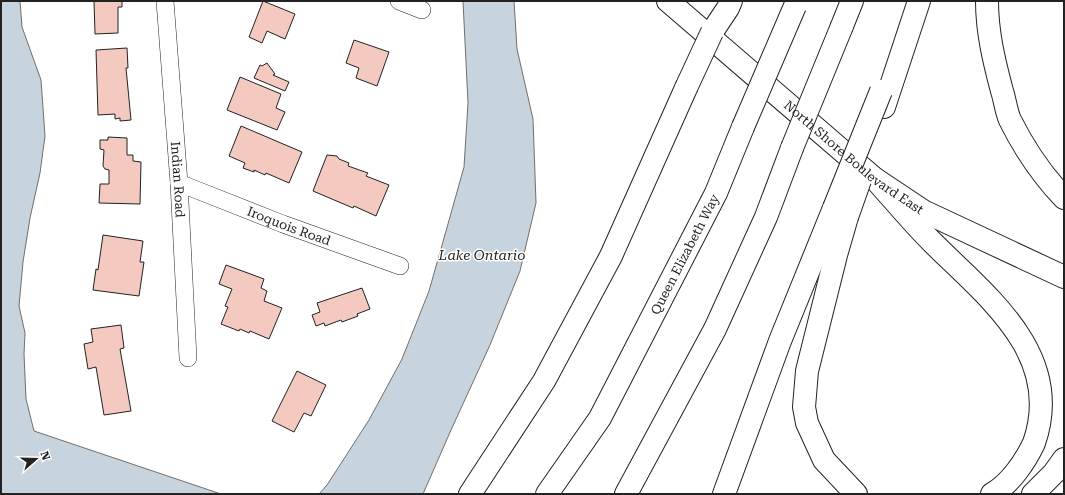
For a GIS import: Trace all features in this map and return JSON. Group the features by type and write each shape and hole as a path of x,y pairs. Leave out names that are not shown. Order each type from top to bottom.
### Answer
{"main road":[{"name":"North Shore Boulevard East","path":"668,1 875,179 923,211 1064,277"},
{"path":"712,32 719,1"},
{"path":"470,494 544,381 612,256 712,32 731,1"},
{"path":"626,494 715,329 766,217 792,148 852,1"},
{"path":"724,494 780,341 841,213 918,1"},
{"path":"986,1 987,23 993,57 1010,119 1027,150 1048,182 1064,198"},
{"name":"Queen Elizabeth Way","path":"547,494 600,418 716,193 795,3"},
{"path":"875,179 932,241 1015,323 1033,352 1042,373 1045,396 1042,419 1036,439 1027,459 1013,475 992,494"},
{"path":"841,213 836,255 807,371 804,407 808,423 824,460 856,494"},
{"path":"1033,494 1054,473 1064,459"}],"street":[{"name":"Indian Road","path":"165,1 178,183 188,358"},
{"path":"399,1 422,10"},
{"name":"Iroquois Road","path":"178,183 283,224 400,266"}],"water":[{"path":"1,1 20,1 22,27 41,80 45,136 40,173 30,218 23,262 19,306 25,333 24,354 26,399 34,431 221,494 1,494"},
{"name":"Lake Ontario","path":"463,1 514,1 517,49 533,119 536,203 520,271 490,345 423,494 319,494 327,485 369,420 402,359 429,291 464,167 468,103"}],"building":[{"path":"94,1 122,1 122,7 118,7 118,33 95,34"},
{"path":"263,1 295,14 285,39 267,31 262,43 249,37"},
{"path":"354,40 389,52 377,86 356,78 359,68 346,63"},
{"path":"127,48 128,68 126,68 131,120 120,121 120,118 115,119 115,114 98,115 96,50"},
{"path":"267,63 275,74 273,75 289,82 285,91 254,78 260,65 262,66"},
{"path":"240,77 281,94 276,108 285,112 277,130 227,110"},
{"path":"241,126 302,152 289,183 266,173 265,175 254,170 254,172 243,168 245,163 229,156"},
{"path":"108,137 127,138 127,155 133,155 133,161 141,162 140,204 99,203 100,184 109,184 109,170 105,169 103,166 104,150 100,149 100,140 108,140"},
{"path":"327,155 337,156 339,159 349,163 348,166 368,173 366,176 389,185 376,216 313,191"},
{"path":"103,235 143,241 140,262 144,262 139,296 93,290 96,269 98,270"},
{"path":"226,265 264,279 261,288 267,291 264,301 282,308 269,339 250,331 249,333 240,329 239,331 221,324 228,307 225,306 232,289 219,284"},
{"path":"362,288 370,309 357,314 358,316 342,322 341,320 325,326 324,323 316,326 312,315 320,312 317,303"},
{"path":"121,325 124,348 120,349 131,411 104,415 96,367 88,369 84,344 93,342 91,329"},
{"path":"297,371 326,385 311,416 304,413 294,432 272,421"}]}
